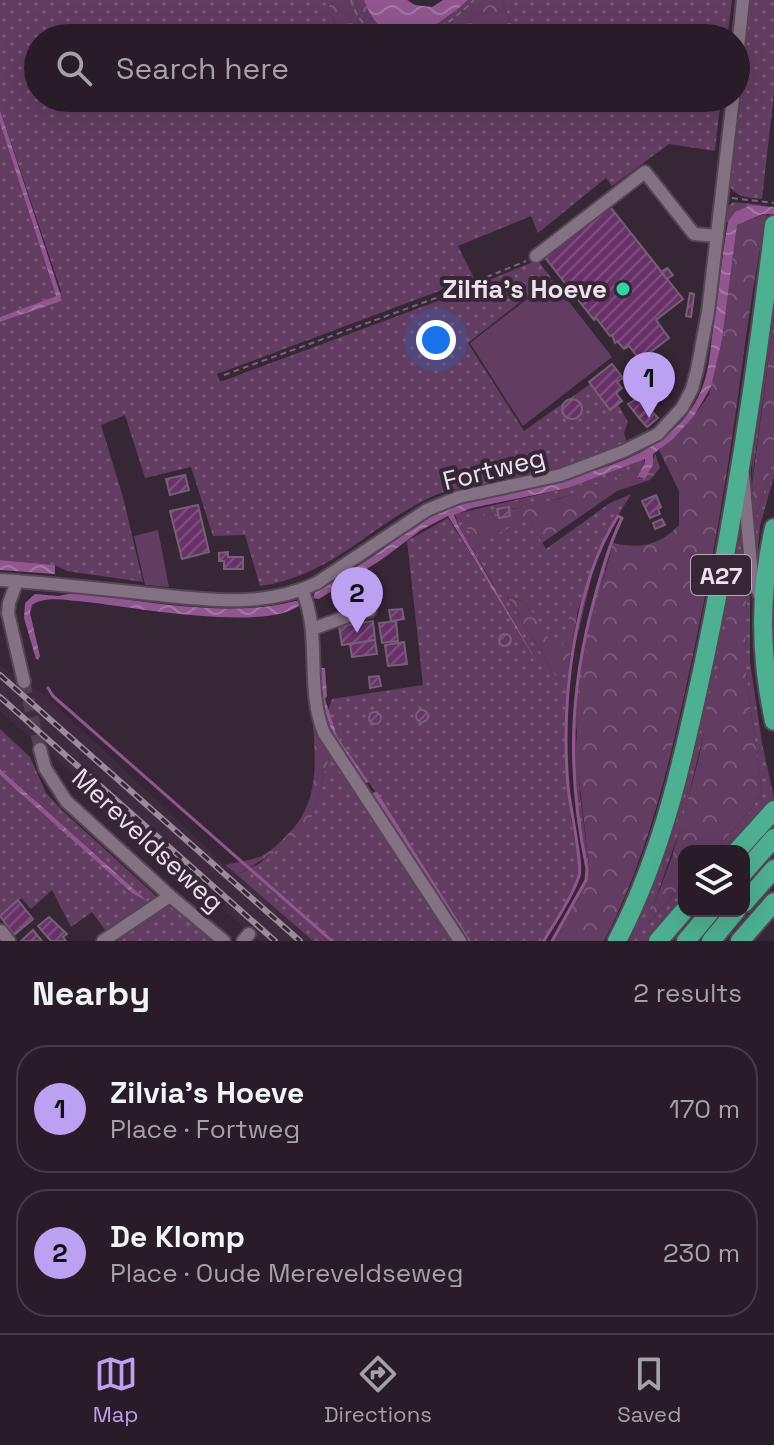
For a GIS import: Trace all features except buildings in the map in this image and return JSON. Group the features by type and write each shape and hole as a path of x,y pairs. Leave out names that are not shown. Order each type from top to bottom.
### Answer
{"highway":[{"name":"A27","path":"617,941 650,869 670,809 689,735 741,460 774,226"},
{"path":"774,528 762,602 764,661 774,721"},
{"path":"742,845 771,813"},
{"path":"750,865 774,838"},
{"path":"750,896 774,869"},
{"path":"740,941 774,902"},
{"path":"658,941 679,917"},
{"path":"686,941 706,917"},
{"path":"711,941 731,917"}],"street":[{"path":"741,24 743,0"},
{"name":"Fortweg","path":"0,580 224,601 260,599 302,590 339,570 427,510 469,494 561,475 624,451 658,434 682,408 692,389 708,312 732,112"},
{"path":"536,256 645,172 694,234 717,236"},
{"path":"741,460 752,576 762,602"},
{"path":"17,581 8,613 24,682"},
{"path":"302,590 309,605 312,629 314,704 324,733 460,941"},
{"path":"312,629 370,611"},
{"name":"Mereveldseweg","path":"40,749 45,768 66,801 224,941"},
{"path":"103,941 170,896"},
{"path":"1,931 9,941"}],"path":[{"path":"351,0 364,24"},
{"path":"446,24 474,0"},
{"path":"723,198 774,203"},
{"path":"224,375 436,298 536,256"}],"shaded area":[{"path":"0,664 43,693 225,865 313,941 259,941 177,869 49,752 0,712"}],"green space":[{"path":"0,0 327,0 335,24 24,24 24,112 719,112 715,151 669,144 612,186 606,178 538,233 531,216 458,246 474,278 217,374 220,382 438,301 538,260 551,278 468,343 524,431 590,384 610,410 618,404 628,422 624,433 627,443 548,470 438,494 311,571 260,586 245,535 213,536 191,467 145,478 125,415 101,425 123,497 143,582 67,571 55,565 0,560 0,322 56,303 61,291 0,110"},
{"path":"327,0 364,0 379,24 335,24"},
{"path":"468,0 502,0 511,24 437,24"},
{"path":"502,0 732,0 729,24 511,24"},
{"path":"746,0 774,0 774,94 762,199 738,194 729,184 736,112 750,112 750,24 744,24"},
{"path":"0,123 56,296 0,317"},
{"path":"733,202 765,205 745,209 728,222 723,222 726,208"},
{"path":"767,213 712,559 660,795 630,884 604,941 553,941 590,873 577,762 577,710 590,631 613,543 632,546 649,544 664,538 679,525 679,491 659,450 694,416 709,395 722,340 737,225"},
{"path":"774,245 774,317 752,480 755,395"},
{"path":"552,280 612,357 523,426 470,343"},
{"path":"774,317 774,457 754,526 752,485"},
{"path":"655,453 660,468 650,480 617,491 542,543 529,519 525,519 477,545 462,518 497,514 497,509 514,509 559,499 634,470 640,479"},
{"path":"774,457 774,476 760,526 757,558 754,526"},
{"path":"644,459 638,475 634,470 550,501 497,510 498,514 463,518 529,519 546,549 610,503 631,494 606,535 595,563 571,662 566,753 571,819 581,873 544,941 469,941 386,807 337,736 328,710 332,699 423,685 407,541 448,518 492,588 494,586 459,527 455,514 568,488","holes":["507,596 526,603 557,652 562,649 582,600 568,670 553,672"]},
{"path":"742,481 744,533 709,712 682,823 647,925 678,890 678,910 651,941 625,941 648,893"},
{"path":"158,530 169,587 145,585 134,536"},
{"path":"744,533 747,572 745,666 762,793 719,845 678,845 678,890 646,926 672,857 698,762"},
{"path":"610,542 613,543 605,570 576,731 590,873 578,900 552,941 586,880 575,784 576,704 588,625"},
{"path":"747,572 750,662 774,798 734,845 719,845 762,793 745,666"},
{"path":"507,596 526,603 558,652 564,642 572,601 580,597 565,674 556,676 553,672"},
{"path":"312,694 331,751 312,816 305,828 288,844 237,875 225,865 268,852 299,821 307,805 312,788 315,751"},
{"path":"0,729 30,757 46,793 155,895 155,899 108,934 92,912 71,927 52,890 31,909 21,898 0,916 0,775 31,802 34,799 0,769"},
{"path":"331,751 455,941 313,941 237,875 260,863 312,816"},
{"path":"166,905 179,911 212,941 114,941"}],"water":[{"path":"364,0 407,0 415,5 432,7 443,0 468,0 436,24 378,24"},
{"path":"0,110 61,296 56,303 0,322 0,317 56,296 0,123"},
{"path":"751,205 774,207 774,214 763,214 737,225 722,340 711,387 694,416 673,439 653,454 653,465 645,478 637,477 645,459 568,488 472,508 454,515 538,664 448,516 421,530 381,560 319,599 313,598 315,592 443,509 623,461 655,444 682,421 701,391 707,371 728,222 735,212"},
{"path":"0,560 55,565 55,574 0,570"},
{"path":"74,593 214,608 269,606 295,601 301,604 285,612 261,617 231,617 44,600 32,605 30,613 40,656 36,659 24,618 25,603 35,594 58,596"},
{"path":"320,668 325,668 325,699 337,736 369,782 366,783 355,768 332,730 324,703"},
{"path":"0,769 147,901 132,893 0,775"}],"waterway":[{"path":"544,941 579,876 566,753 569,683 590,576 618,516 622,518 603,568 586,634 576,701 574,767 586,880 552,941"},
{"path":"48,688 53,696 332,941"},
{"path":"468,941 374,794 469,941"}],"tunnel":[{"path":"24,682 40,749"}],"railway":[{"path":"0,675 300,941"},
{"path":"0,697 275,941"}],"place":[{"name":"Zilfia's Hoeve","path":"623,289"},
{"name":"Zilvia's Hoeve","path":"649,418"},
{"name":"De Klomp","path":"357,633"}]}
